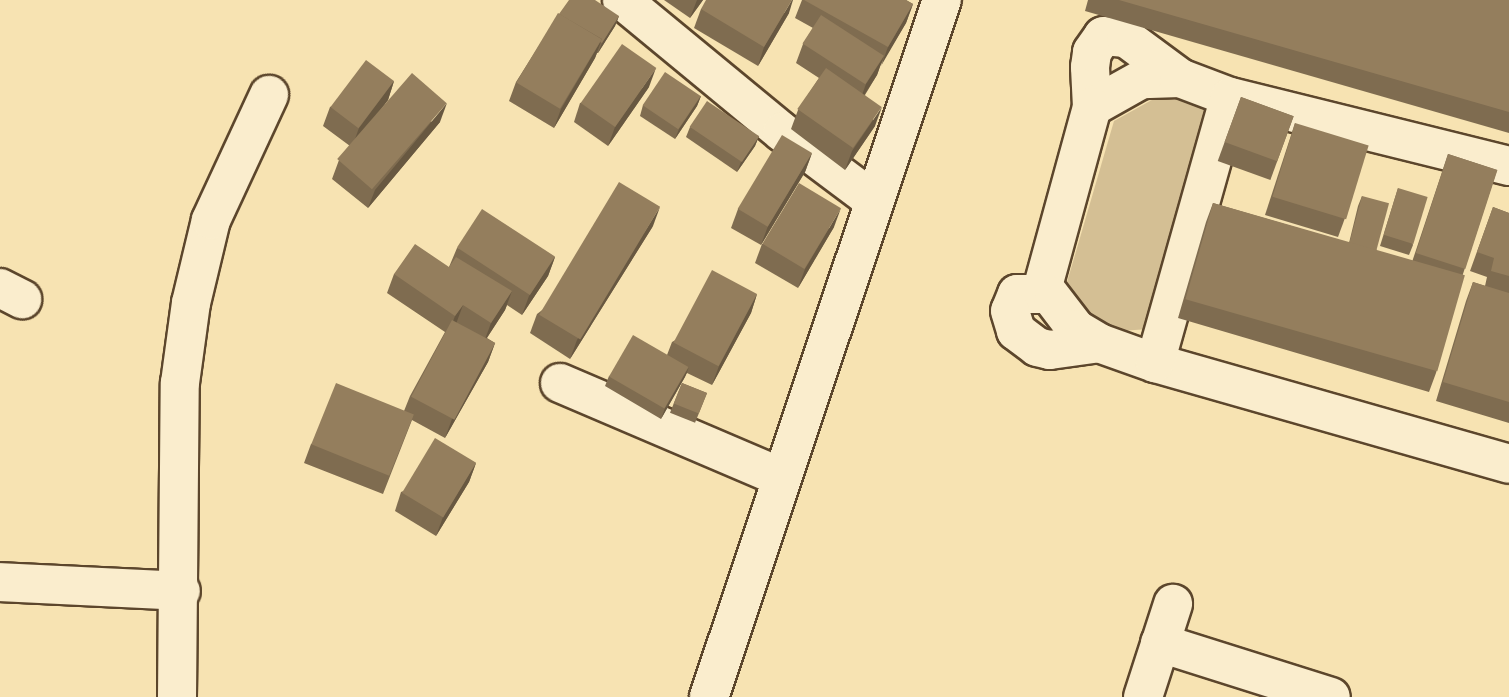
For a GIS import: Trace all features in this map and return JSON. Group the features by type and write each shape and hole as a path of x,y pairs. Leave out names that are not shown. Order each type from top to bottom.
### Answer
{"street":[{"path":"622,0 782,132 873,200"},
{"path":"709,697 748,587 780,477 942,0"},
{"path":"1509,166 1230,97 1180,78 1126,38 1103,36 1092,52 1092,107 1043,282 1046,294 1076,328 1099,343 1155,363 1509,464"},
{"path":"1092,107 1142,79 1180,78"},
{"path":"177,697 181,591 180,383 191,303 211,220 269,95"},
{"path":"1155,363 1230,97"},
{"path":"560,383 780,477"},
{"path":"0,583 181,591"},
{"path":"1143,697 1173,604"},
{"path":"1160,643 1331,697"}],"shaded area":[{"path":"1168,91 1207,106 1210,115 1149,329 1092,333 1063,296 1114,121"}],"building":[{"path":"569,0 595,0 619,16 602,43 602,39 559,14"},
{"path":"706,0 792,0 764,47 701,9"},
{"path":"804,0 906,0 913,4 888,47"},
{"path":"1119,0 1509,0 1509,112"},
{"path":"558,13 602,39 560,109 516,82"},
{"path":"821,15 884,56 865,84 802,44"},
{"path":"622,44 656,68 615,127 581,103"},
{"path":"366,60 394,81 358,128 330,107"},
{"path":"826,68 882,107 853,148 797,109"},
{"path":"665,72 701,96 678,129 643,105"},
{"path":"412,73 447,103 372,189 337,159"},
{"path":"1241,97 1294,116 1277,161 1225,142"},
{"path":"707,101 759,136 742,162 690,127"},
{"path":"1295,123 1369,146 1346,219 1272,197"},
{"path":"782,135 812,153 768,227 738,209"},
{"path":"1448,154 1497,170 1465,269 1416,253"},
{"path":"619,182 660,207 580,340 539,315"},
{"path":"799,183 841,208 804,269 762,244"},
{"path":"1398,188 1428,197 1413,244 1384,235"},
{"path":"1362,196 1389,203 1376,251 1349,243"},
{"path":"1213,203 1465,275 1437,371 1185,299"},
{"path":"1493,207 1509,213 1509,276 1491,271 1494,258 1477,252"},
{"path":"482,209 555,256 530,295 457,248"},
{"path":"415,244 449,267 456,257 512,291 491,323 463,305 455,316 394,274"},
{"path":"712,270 757,294 719,366 674,342"},
{"path":"1473,282 1509,293 1509,402 1443,382"},
{"path":"452,320 495,343 454,420 411,397"},
{"path":"633,335 688,367 664,409 609,377"},
{"path":"336,383 414,414 389,476 311,444"},
{"path":"682,383 707,393 699,414 674,403"},
{"path":"435,438 476,463 443,518 402,493"}]}
